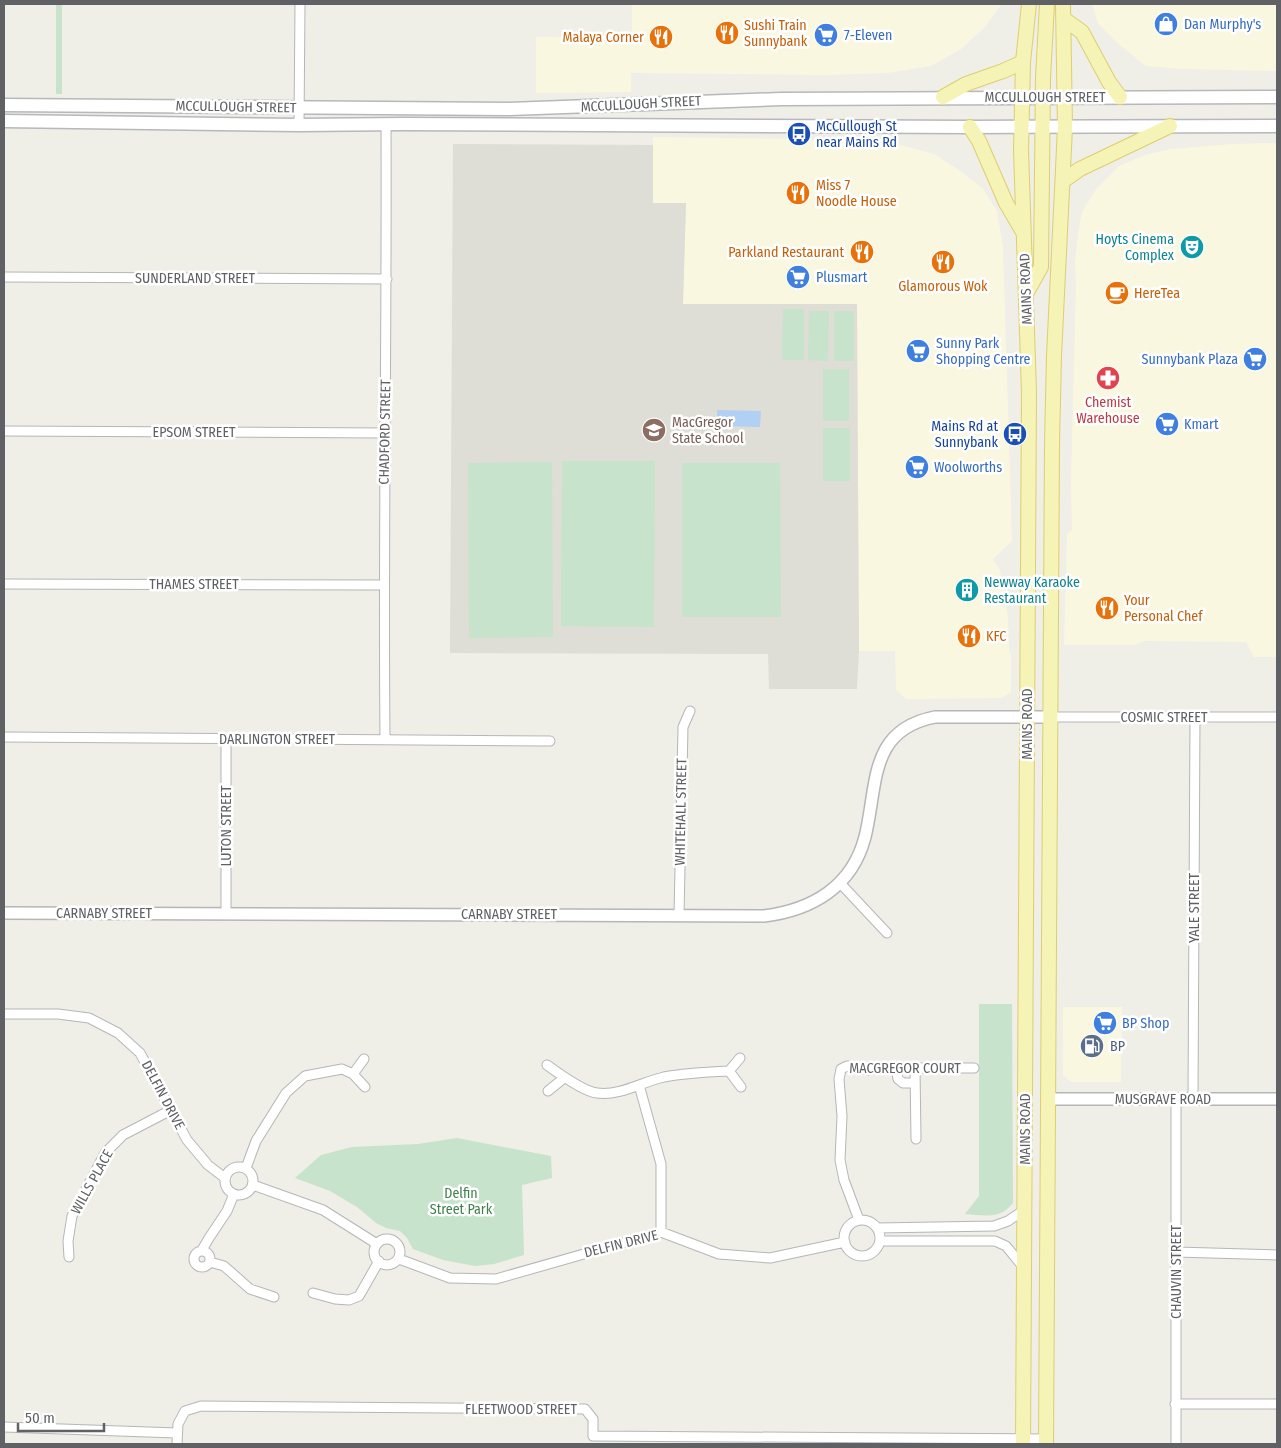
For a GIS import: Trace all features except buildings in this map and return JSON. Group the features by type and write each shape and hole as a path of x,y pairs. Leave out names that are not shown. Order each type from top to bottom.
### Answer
{"main road":[{"name":"MAINS ROAD","path":"1023,1442 1029,392 1022,97 1029,4"},
{"path":"1026,293 1041,267 1043,97 1047,4"},
{"name":"MAINS ROAD","path":"1046,1442 1052,444 1054,356 1065,126 1063,4"},
{"path":"1064,19 1082,32 1109,82 1120,96"},
{"path":"943,97 966,84 1024,62"},
{"name":"MCCULLOUGH STREET","path":"4,105 518,108 781,98 1277,97"},
{"name":"MCCULLOUGH STREET","path":"6,122 970,128 1277,126"},
{"path":"1062,181 1080,169 1170,126"},
{"path":"970,128 979,141 1006,203 1024,235"}],"street":[{"path":"299,125 300,4"},
{"name":"CHADFORD STREET","path":"385,739 383,585 387,279 386,124"},
{"name":"SUNDERLAND STREET","path":"4,277 387,279"},
{"name":"EPSOM STREET","path":"4,431 385,433"},
{"name":"THAMES STREET","path":"4,584 383,585"},
{"name":"WHITEHALL STREET","path":"679,916 683,726 690,711"},
{"name":"CARNABY STREET","path":"4,913 679,916 764,916 782,914 815,902 840,883 855,862 865,837 878,764 886,748 898,732 915,723 935,717 1027,717"},
{"path":"1027,717 1050,717"},
{"name":"COSMIC STREET","path":"1050,717 1277,718"},
{"name":"YALE STREET","path":"1193,1099 1195,717"},
{"name":"DARLINGTON STREET","path":"4,737 550,741"},
{"name":"LUTON STREET","path":"226,739 226,913"},
{"path":"840,883 886,933"},
{"name":"DELFIN DRIVE","path":"4,1014 58,1014 88,1018 118,1033 140,1053 187,1140 208,1165 225,1178"},
{"path":"547,1065 564,1078 595,1094 615,1093 672,1076 729,1071 740,1058"},
{"path":"353,1074 364,1060"},
{"name":"MACGREGOR COURT","path":"859,1220 844,1180 840,1160 842,1116 839,1079 841,1069 847,1066 868,1070 974,1068"},
{"path":"896,1068 898,1079 903,1083 915,1083"},
{"path":"915,1068 916,1139"},
{"path":"246,1168 256,1141 286,1093 305,1076 342,1070 353,1074 365,1087"},
{"path":"729,1071 741,1087"},
{"path":"548,1091 564,1078"},
{"path":"639,1085 661,1164 661,1232"},
{"name":"MUSGRAVE ROAD","path":"1048,1099 1277,1099"},
{"name":"CHAUVIN STREET","path":"1176,1099 1176,1444"},
{"name":"WILLS PLACE","path":"69,1257 68,1241 72,1216 105,1153 123,1135 171,1110"},
{"path":"237,1166 246,1168 253,1177 253,1185 243,1195 234,1194 226,1187 225,1178 237,1166"},
{"path":"253,1185 323,1210 376,1244"},
{"path":"210,1262 202,1267 194,1263 195,1254 202,1250 227,1211 234,1194"},
{"path":"877,1228 994,1226 1008,1221 1024,1210"},
{"path":"859,1220 872,1223 880,1234 880,1241 874,1252 862,1256 851,1252 845,1242 844,1235 850,1224 859,1220"},
{"name":"DELFIN DRIVE","path":"399,1259 450,1278 496,1278 661,1232 719,1254 770,1258 845,1242"},
{"path":"388,1238 397,1242 401,1250 399,1259 389,1265 378,1261 374,1251 376,1244 388,1238"},
{"path":"880,1241 995,1241 1006,1246 1024,1268"},
{"path":"202,1250 209,1254 210,1262"},
{"path":"1176,1252 1277,1255"},
{"path":"313,1293 335,1299 349,1300 359,1296 378,1261"},
{"path":"210,1262 224,1266 250,1289 274,1297"},
{"path":"1175,1404 1277,1404"},
{"name":"FLEETWOOD STREET","path":"177,1432 178,1424 185,1410 201,1406 585,1409 593,1419 593,1440 1046,1442"},
{"path":"4,1427 177,1432 177,1444"}],"shaded area":[{"path":"632,4 1002,4 984,28 961,49 931,66 887,73 828,75 631,73 631,92 536,93 536,37 632,38"},
{"path":"1092,4 1277,4 1277,71 1184,69 1146,66 1121,46 1098,23"},
{"path":"653,137 882,140 934,154 962,172 983,189 997,211 1003,247 1012,541 993,559 1000,570 1008,618 1009,650 1011,655 1011,693 1001,698 906,699 896,689 895,651 859,651 857,305 683,304 686,203 653,203"},
{"name":"Sunnybank Plaza","path":"1277,143 1277,657 1254,657 1246,642 1144,641 1134,645 1064,645 1067,534 1072,530 1071,483 1075,263 1082,212 1096,189 1119,166 1145,155 1171,149"},
{"name":"MacGregor State School","path":"453,144 653,145 653,203 686,203 683,304 857,304 859,651 857,689 769,689 768,654 450,653"},
{"path":"1063,1007 1122,1007 1121,1082 1071,1082 1063,1075"}],"green space":[{"path":"56,4 62,4 62,94 56,94"},
{"path":"783,309 804,309 804,360 782,360"},
{"path":"809,311 829,311 828,361 808,360"},
{"path":"834,311 854,311 854,361 834,361"},
{"path":"823,369 849,369 849,421 823,421"},
{"path":"823,428 850,428 850,481 823,481"},
{"path":"562,461 655,461 654,627 561,626"},
{"path":"552,462 553,637 469,638 468,463"},
{"path":"682,463 780,463 781,617 682,617"},
{"path":"979,1004 1012,1004 1013,1203 1003,1212 992,1215 965,1214 979,1196"},
{"name":"Delfin Street Park","path":"457,1138 551,1156 552,1178 522,1185 524,1255 494,1264 475,1266 443,1260 413,1249 407,1238 400,1231 386,1228 376,1223 357,1207 330,1191 295,1178 321,1155 352,1147 418,1144"}],"water":[{"path":"717,410 761,411 760,427 717,426"}],"place":[{"name":"Dan Murphy's","path":"1166,24"},
{"name":"Sushi Train Sunnybank","path":"727,33"},
{"name":"7-Eleven","path":"826,35"},
{"name":"Malaya Corner","path":"661,37"},
{"name":"McCullough St near Mains Rd","path":"799,134"},
{"name":"Miss 7 Noodle House","path":"798,193"},
{"name":"Hoyts Cinema Complex","path":"1192,247"},
{"name":"Parkland Restaurant","path":"862,252"},
{"name":"Glamorous Wok","path":"943,262"},
{"name":"Plusmart","path":"798,277"},
{"name":"HereTea","path":"1117,293"},
{"name":"Sunny Park Shopping Centre","path":"918,351"},
{"name":"Sunnybank Plaza","path":"1255,359"},
{"name":"Chemist Warehouse","path":"1108,378"},
{"name":"Kmart","path":"1167,424"},
{"name":"MacGregor State School","path":"654,430"},
{"name":"Mains Rd at Sunnybank","path":"1015,434"},
{"name":"Woolworths","path":"917,467"},
{"name":"Newway Karaoke Restaurant","path":"967,590"},
{"name":"Your Personal Chef","path":"1107,608"},
{"name":"KFC","path":"969,636"},
{"name":"BP Shop","path":"1105,1023"},
{"name":"BP","path":"1092,1046"}]}
